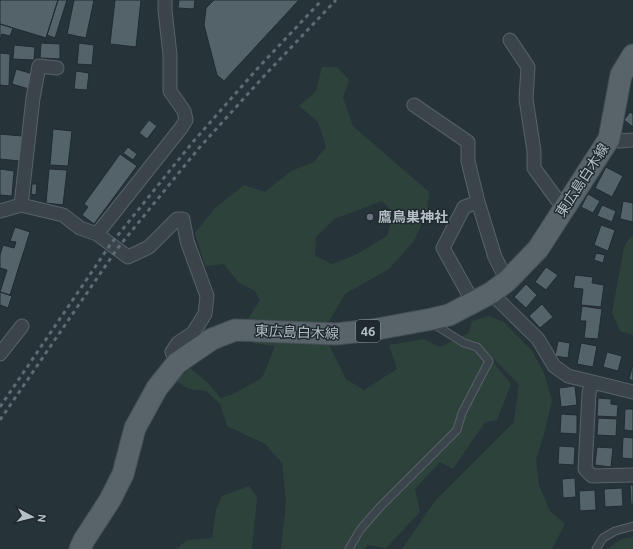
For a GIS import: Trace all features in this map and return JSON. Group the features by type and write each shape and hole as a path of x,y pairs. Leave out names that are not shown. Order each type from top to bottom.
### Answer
{"main road":[{"name":"東広島白木線","path":"80,549 84,540 110,500 123,474 135,428 157,388 177,363 212,339 235,330 336,334 372,330 449,315 490,292 538,248 609,139 621,75 633,55"}],"street":[{"path":"97,234 186,120 184,111 170,91 170,55 165,0"},
{"path":"510,40 528,67 526,99 534,151 534,168 564,209"},
{"path":"21,205 33,98 39,66 57,68"},
{"path":"414,106 468,142 468,161 478,202 495,257 490,292"},
{"path":"609,139 619,141 633,140"},
{"path":"478,202 464,207 443,248 538,340 554,366 568,376 633,392"},
{"path":"0,211 21,205 63,215 80,228 97,234 128,257 149,247 177,219 183,219 187,242 206,296 205,314 193,333 178,343 172,352 177,363"},
{"path":"0,354 22,326"},
{"path":"592,382 589,393 585,469 592,476 633,475"}],"lane":[{"path":"349,549 360,530 380,507 457,430 462,413 489,361 477,347 464,343 435,325 432,319"},
{"path":"596,549 602,538 615,531 633,526"}],"green space":[{"path":"322,67 337,67 349,80 343,97 353,126 429,192 427,212 414,241 389,269 345,294 328,323 248,319 260,300 255,291 238,282 224,264 205,266 195,233 214,209 244,185 265,192 291,171 314,162 326,147 318,122 299,106 316,91","holes":["382,201 393,213 387,236 357,254 332,264 315,256 316,237 334,219"]},
{"path":"630,237 633,237 633,335 620,331 612,313 624,247"},
{"path":"489,316 504,322 532,351 544,373 552,400 536,460 539,485 550,511 565,524 552,549 402,549 435,501 514,422 519,384 473,338 511,384 497,420 485,422 453,469 440,462 415,489 420,512 386,548 368,545 364,549 281,549 286,502 282,463 265,444 227,426 220,404 206,391 189,389 176,381 190,368 206,381 221,398 233,394 262,378 275,346 252,343 253,340 277,337 329,345 346,379 364,390 397,369 389,345 424,339 440,347 469,333 472,321"},
{"path":"249,486 257,497 252,549 176,549 187,540 212,538 216,510 222,496"},
{"path":"633,537 633,549 607,549 622,539"}],"building":[{"path":"0,0 58,0 46,38 0,24"},
{"path":"58,0 67,0 55,38 47,35"},
{"path":"74,0 94,0 86,38 67,34"},
{"path":"115,0 141,0 136,47 110,44"},
{"path":"179,0 195,0 194,9 178,8"},
{"path":"214,0 299,0 224,81 217,75 204,25 206,8"},
{"path":"0,24 13,28 10,36 2,34 0,40"},
{"path":"41,43 60,44 60,59 40,58"},
{"path":"79,43 94,45 92,65 77,64"},
{"path":"14,45 35,47 34,60 13,59"},
{"path":"0,53 10,54 9,86 0,85"},
{"path":"16,69 33,74 29,89 12,84"},
{"path":"76,71 89,73 87,90 74,89"},
{"path":"630,112 633,114 633,127 624,120"},
{"path":"149,120 157,126 147,139 139,133"},
{"path":"53,129 72,131 68,166 50,165"},
{"path":"0,134 22,136 20,161 0,159"},
{"path":"128,147 137,154 133,160 123,153"},
{"path":"120,154 137,166 94,224 82,215 88,207 84,204"},
{"path":"606,167 623,176 612,197 595,188"},
{"path":"0,169 14,171 12,196 0,195"},
{"path":"49,169 67,170 63,205 46,203"},
{"path":"32,184 37,184 36,195 31,194"},
{"path":"588,194 600,201 593,213 581,207"},
{"path":"623,201 633,203 633,222 620,219"},
{"path":"602,205 616,211 612,222 597,216"},
{"path":"601,225 615,230 608,251 594,245"},
{"path":"15,227 30,232 10,295 0,292 7,270 0,268 0,255 3,245 14,248 16,242 10,241"},
{"path":"596,253 605,255 603,263 594,260"},
{"path":"546,267 558,275 546,290 535,282"},
{"path":"575,275 593,277 592,283 604,285 601,307 581,305 583,289 573,288"},
{"path":"526,284 537,295 526,308 514,297"},
{"path":"0,292 12,296 8,308 0,305"},
{"path":"542,304 553,317 540,328 529,316"},
{"path":"582,306 602,309 598,339 584,338 586,321 580,321"},
{"path":"558,341 570,343 568,358 555,356"},
{"path":"581,343 597,346 593,367 577,364"},
{"path":"607,352 622,356 618,371 603,367"},
{"path":"633,364 633,381 629,379"},
{"path":"575,386 577,405 561,407 559,388"},
{"path":"598,398 611,399 611,404 618,405 617,417 597,416"},
{"path":"625,409 633,409 633,431 624,430"},
{"path":"561,414 577,415 577,434 560,433"},
{"path":"598,418 617,419 616,436 597,435"},
{"path":"623,437 633,438 633,459 622,458"},
{"path":"559,446 575,447 574,465 558,464"},
{"path":"597,447 613,448 611,467 595,465"},
{"path":"575,478 576,497 563,498 562,479"},
{"path":"630,485 633,485 633,504 631,504"},
{"path":"622,488 623,506 605,507 604,489"},
{"path":"595,490 596,510 580,511 579,491"}],"railway":[{"path":"0,407 110,245 192,143 257,69 322,0"},
{"path":"0,420 117,249 199,148 336,0"}],"place":[{"name":"鷹鳥巣神社","path":"370,217"}]}
